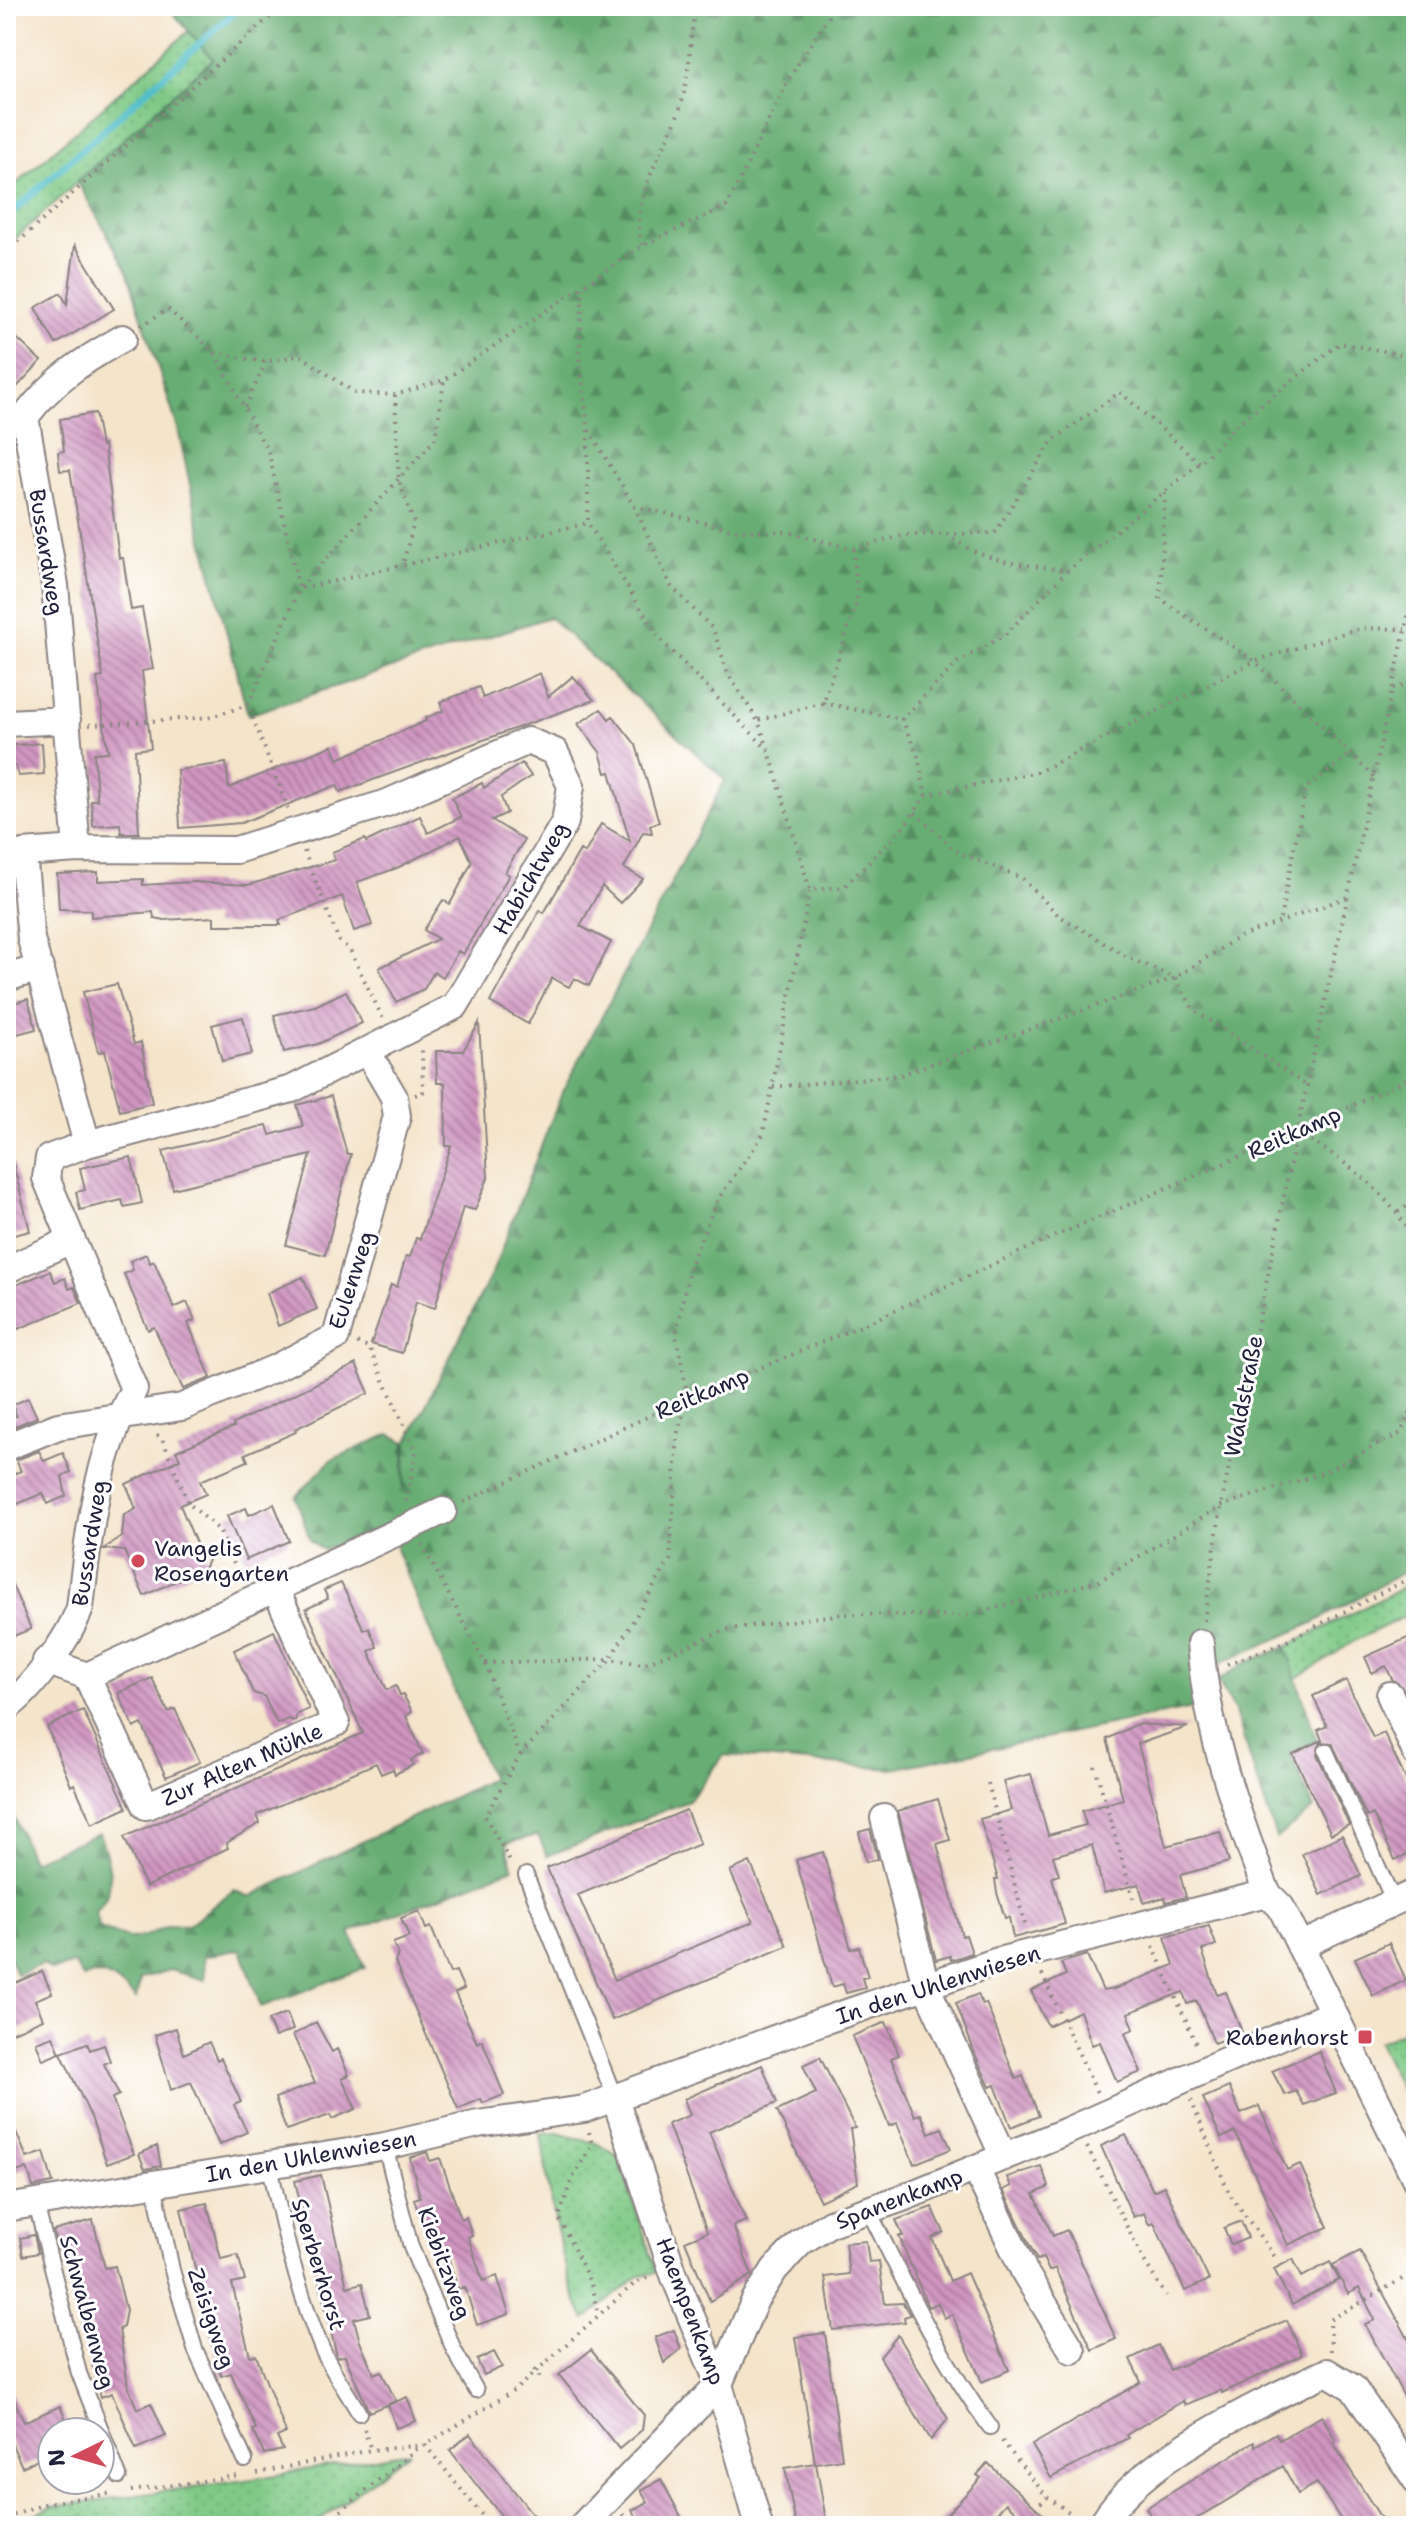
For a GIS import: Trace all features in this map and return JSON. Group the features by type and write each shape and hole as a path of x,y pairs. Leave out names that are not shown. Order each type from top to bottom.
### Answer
{"street":[{"name":"Bussardweg","path":"77,849 55,585 25,417 47,388 69,369 123,338"},
{"path":"6,723 67,720"},
{"name":"Habichtweg","path":"77,849 236,850 387,803 528,741 555,752 571,786 565,822 455,1006 292,1089 87,1144"},
{"path":"77,849 23,853 31,939 87,1144"},
{"path":"6,978 40,968"},
{"path":"367,1051 395,1102"},
{"name":"Eulenweg","path":"118,1418 182,1407 273,1369 336,1337 394,1136 395,1102"},
{"name":"Bussardweg","path":"46,1661 72,1629 80,1608 99,1474 118,1418 134,1389 50,1188 46,1168 56,1153 87,1144"},
{"path":"6,1270 71,1240"},
{"path":"6,1447 58,1426 118,1418"},
{"path":"6,1708 21,1697 46,1661 87,1676 251,1603 443,1511"},
{"name":"Zur Alten Mühle","path":"87,1676 146,1806 336,1723 276,1590"},
{"path":"1200,1643 1203,1678 1223,1775 1267,1893 1281,1907 1416,2180"},
{"path":"1390,1695 1416,1753"},
{"path":"884,1818 926,1986 1004,2157"},
{"name":"In den Uhlenwiesen","path":"6,2208 270,2166 385,2146 478,2124 584,2109 998,1961 1267,1893"},
{"path":"1300,1946 1405,1897"},
{"name":"Spanenkamp","path":"582,2526 719,2384 755,2300 775,2269 801,2242 830,2223 976,2169 1077,2127 1333,2013"},
{"name":"Haempenkamp","path":"615,2098 674,2275 719,2384 759,2526"},
{"path":"976,2169 1025,2273 1072,2350"},
{"path":"1101,2526 1112,2506 1179,2451 1282,2392 1327,2372 1353,2388 1416,2480"}],"lane":[{"path":"1326,1751 1405,1897"},
{"path":"526,1875 615,2098"},
{"name":"Kiebitzweg","path":"385,2146 411,2247 454,2350 476,2390"},
{"name":"Sperberhorst","path":"270,2166 286,2244 302,2295 323,2352 359,2413"},
{"name":"Zeisigweg","path":"154,2184 172,2270 195,2349 245,2460"},
{"name":"Schwalbenweg","path":"36,2204 79,2373 119,2476"},
{"path":"868,2209 927,2329 990,2427"}],"path":[{"path":"6,253 282,6"},
{"path":"642,246 637,225 639,205 682,104 695,6"},
{"path":"215,353 266,362 300,355 355,393 395,395 444,380 642,246 727,206 790,77 835,6"},
{"path":"583,287 579,355 588,428 588,523 659,638 769,751"},
{"path":"123,338 168,309 215,353 269,454 299,589"},
{"path":"902,719 958,662 1005,635 1068,570 1200,463 1236,425 1340,343 1416,357"},
{"path":"244,408 266,362"},
{"path":"392,1039 350,950 339,941 248,705 299,589 435,439 444,380"},
{"path":"634,506 736,530 787,532 854,549 905,535 995,533 1052,441 1120,392 1200,463"},
{"path":"395,395 399,481 414,523 402,567"},
{"path":"526,1875 513,1868 485,1816 520,1755 610,1659 670,1560 678,1431 688,1398 676,1335 690,1264 718,1199 763,1135 810,890 758,721 728,674 713,629 671,586 634,506 588,428"},
{"path":"1165,493 1160,599 1255,661 1374,777"},
{"path":"299,589 588,523"},
{"path":"947,534 966,550 981,555 1012,564 1068,570"},
{"path":"823,703 857,602 854,549"},
{"name":"Waldstraße","path":"1200,1643 1221,1506 1297,1132 1416,579"},
{"path":"810,890 844,887 871,863 926,795 1038,772 1255,661 1360,628 1405,629"},
{"path":"1393,688 1416,683"},
{"path":"758,721 823,703 902,719"},
{"path":"67,720 80,726 211,717 248,705"},
{"path":"902,719 918,757 926,795"},
{"path":"1280,920 1306,788 1351,754"},
{"path":"914,812 959,853 1022,878 1058,915 1129,958 1175,978 1194,1010 1307,1086"},
{"path":"773,1087 900,1075 1175,978 1237,938 1348,897"},
{"path":"395,1102 423,1092 422,1023"},
{"name":"Reitkamp","path":"443,1511 688,1398 863,1325 1037,1244 1297,1132 1416,1075"},
{"path":"1297,1132 1354,1167 1398,1212 1416,1241"},
{"path":"1398,1212 1416,1201"},
{"path":"336,1337 369,1347 416,1452 406,1499 411,1524 485,1663 520,1755"},
{"path":"485,1663 610,1659 643,1664 729,1629 843,1614 965,1616 1099,1581 1221,1506 1322,1473 1401,1433 1416,1396"},
{"path":"118,1418 162,1438 188,1503 219,1530 251,1603"},
{"path":"1203,1678 1227,1663 1287,1641 1416,1575"},
{"path":"1183,2079 1229,2193 1275,2257"},
{"path":"584,2109 592,2144 571,2181 559,2218 591,2284 598,2314"},
{"path":"1077,2127 1143,2259 1166,2296"},
{"path":"1327,2372 1331,2361 1330,2320 1416,2271"},
{"path":"534,2369 543,2382"},
{"path":"990,2427 1047,2497 1086,2526"},
{"path":"322,2526 423,2445 491,2526"},
{"path":"1018,2526 1047,2497"},
{"path":"6,2505 10,2516"},
{"path":"337,2516 344,2526"}],"green space":[{"path":"167,6 1416,6 1416,1565 1313,1623 1196,1674 1198,1707 892,1769 724,1755 689,1801 547,1856 538,1835 506,1843 513,1868 350,1932 365,1968 261,2007 241,1949 204,1956 205,1980 170,1970 140,1979 136,1999 106,1976 83,1978 74,1964 52,1971 43,1964 16,1974 6,1948 6,1798 32,1861 99,1833 110,1874 107,1894 95,1912 99,1928 131,1938 146,1936 170,1926 188,1925 234,1890 249,1897 491,1779 396,1549 399,1520 323,1550 310,1540 296,1497 331,1460 390,1434 405,1442 403,1489 407,1443 493,1271 561,1095 725,780 549,617 248,715 198,521 178,429 126,268 77,181 213,59"},
{"path":"189,31 213,59 6,247 6,193"},
{"path":"1416,1581 1416,1611 1356,1640 1294,1680 1286,1647"},
{"path":"1286,1647 1317,1741 1290,1753 1314,1809 1276,1838 1234,1709 1218,1681 1245,1663"},
{"path":"1416,2026 1416,2122 1378,2042"},
{"path":"558,2133 596,2143 618,2156 657,2273 640,2275 585,2320 562,2254 541,2134"},
{"path":"409,2452 312,2526 11,2526 50,2507 253,2479"}],"building":[{"path":"75,245 114,309 56,344 35,308 61,293 67,305"},
{"path":"6,328 41,361 6,399"},
{"path":"95,413 101,446 104,445 119,558 123,558 131,610 142,608 153,669 142,671 151,748 135,750 139,833 121,833 120,824 93,826 91,800 97,800 94,753 108,752 97,678 103,677 70,470 60,471 58,452 64,451 60,419"},
{"path":"540,673 548,697 573,676 594,700 340,792 337,785 241,823 180,828 177,770 226,763 229,788 333,745 338,759 426,721 425,718 443,711 440,702 479,687 483,698"},
{"path":"601,709 609,719 613,716 636,745 659,822 650,825 652,833 643,832 624,868 643,879 620,903 602,886 580,926 611,942 589,986 574,978 569,987 552,978 528,1024 490,1002 540,910 544,913 580,850 585,853 601,824 630,841 610,772 606,773 600,752 578,724"},
{"path":"42,743 44,774 18,776 16,766 6,766 6,746"},
{"path":"522,763 531,776 501,797 507,813 492,820 524,840 505,872 509,875 463,954 458,951 443,977 434,972 424,989 396,1002 379,968 438,939 424,930 443,900 450,904 472,862 460,836 397,868 357,882 372,925 354,931 342,896 279,920 281,925 214,925 214,917 164,920 154,918 153,912 91,917 91,910 59,909 57,874 98,872 98,881 143,879 143,885 193,882 248,885 335,860 332,852 365,839 366,842 420,816 428,833 461,817 452,798 482,783 484,788"},
{"path":"117,984 134,1044 141,1042 152,1103 120,1111 105,1051 98,1052 83,992"},
{"path":"346,991 362,1023 318,1044 284,1052 274,1015 315,1006"},
{"path":"28,999 36,1029 6,1037 6,1005"},
{"path":"243,1017 252,1054 222,1061 212,1025"},
{"path":"479,1023 488,1178 475,1210 463,1207 435,1308 416,1302 402,1353 371,1344 391,1285 397,1287 406,1256 410,1257 416,1238 420,1239 451,1146 446,1146 445,1083 437,1083 436,1051 463,1051"},
{"path":"331,1096 347,1154 351,1154 325,1255 286,1245 311,1155 173,1189 163,1151 267,1125 270,1135 303,1126 297,1105"},
{"path":"131,1157 142,1203 124,1207 122,1200 80,1210 76,1192 85,1190 80,1168"},
{"path":"6,1163 13,1163 30,1231 6,1237"},
{"path":"146,1254 150,1263 154,1261 174,1308 187,1302 195,1320 188,1323 211,1378 183,1389 154,1327 148,1330 124,1274 133,1270 130,1261"},
{"path":"50,1271 55,1282 65,1278 69,1289 74,1287 81,1303 6,1334 6,1289"},
{"path":"303,1277 317,1309 278,1326 267,1293"},
{"path":"356,1364 369,1393 295,1429 296,1432 245,1454 248,1461 200,1481 206,1494 180,1505 198,1548 204,1550 208,1560 205,1567 144,1596 124,1551 103,1549 122,1537 124,1515 136,1509 126,1484 180,1459 176,1451 234,1427 233,1424"},
{"path":"28,1398 37,1417 6,1430 6,1420 17,1416 12,1405"},
{"path":"39,1451 44,1461 63,1453 71,1472 62,1476 66,1496 48,1504 43,1493 6,1509 6,1477 21,1471 16,1460"},
{"path":"274,1504 289,1541 246,1560 227,1516 246,1508 249,1515"},
{"path":"6,1571 31,1629 6,1639"},
{"path":"341,1583 364,1630 369,1628 377,1647 369,1651 387,1690 396,1686 412,1712 406,1716 423,1754 411,1760 413,1765 395,1774 393,1769 381,1774 376,1763 257,1815 260,1823 226,1843 228,1848 146,1887 124,1837 363,1733 306,1609 328,1599 324,1590"},
{"path":"274,1631 309,1709 297,1714 295,1721 288,1719 277,1724 264,1696 253,1693 234,1650"},
{"path":"1412,1636 1416,1643 1416,1685 1405,1690 1392,1679 1386,1666 1372,1673 1365,1657"},
{"path":"152,1678 168,1712 175,1709 200,1762 166,1777 142,1724 134,1728 118,1693"},
{"path":"1346,1680 1373,1738 1384,1733 1416,1801 1416,1850 1395,1860 1373,1814 1367,1817 1332,1743 1321,1742 1317,1754 1349,1825 1331,1834 1293,1754 1322,1740 1318,1730 1327,1726 1313,1696"},
{"path":"83,1710 127,1808 92,1824 74,1784 71,1786 47,1727"},
{"path":"1137,1724 1188,1727 1138,1744 1166,1846 1220,1832 1229,1862 1180,1875 1186,1897 1166,1902 1165,1897 1144,1903 1139,1884 1104,1893 1092,1845 1053,1856 1059,1875 1052,1877 1065,1924 1013,1938 1009,1917 1005,1918 997,1893 995,1879 998,1879 980,1819 1011,1810 1003,1781 1031,1774 1048,1835 1086,1825 1082,1811 1123,1799 1107,1739"},
{"path":"938,1799 950,1840 937,1844 962,1936 966,1935 972,1953 951,1960 950,1956 936,1960 898,1811"},
{"path":"686,1810 700,1844 578,1895 615,1980 753,1922 730,1871 750,1862 787,1946 612,2020 547,1868"},
{"path":"870,1829 878,1859 866,1862 859,1832"},
{"path":"1342,1835 1361,1876 1321,1895 1302,1854"},
{"path":"823,1852 851,1949 859,1947 868,1977 862,1978 865,1988 846,1993 843,1984 832,1987 796,1860"},
{"path":"419,1911 426,1929 431,1927 450,1973 456,1971 464,1989 455,1993 477,2043 482,2040 504,2095 483,2103 481,2099 458,2109 395,1962 398,1954 393,1943 409,1937 401,1918"},
{"path":"1209,1926 1216,1945 1202,1950 1217,1995 1226,1992 1242,2032 1214,2043 1197,2001 1187,2004 1183,1992 1128,2013 1134,2029 1125,2033 1141,2072 1117,2082 1100,2042 1092,2045 1080,2011 1048,2026 1031,1991 1066,1975 1061,1963 1087,1955 1103,1991 1114,1989 1174,1965 1165,1937"},
{"path":"1389,1943 1406,1980 1373,1996 1355,1958"},
{"path":"42,1971 52,1993 35,2000 43,2019 11,2033 6,2021 6,1987"},
{"path":"978,1994 982,2004 986,2003 1016,2079 1023,2076 1039,2116 1011,2127 995,2085 990,2087 977,2059 956,2003"},
{"path":"287,2013 293,2030 275,2037 268,2020"},
{"path":"316,2022 332,2052 337,2049 344,2064 349,2075 342,2078 356,2109 332,2119 330,2115 286,2130 275,2098 315,2083 293,2035"},
{"path":"886,2022 899,2055 891,2058 915,2116 921,2114 929,2133 942,2128 951,2149 914,2164 897,2123 889,2126 852,2036"},
{"path":"176,2028 184,2054 209,2042 217,2060 221,2058 241,2102 234,2105 247,2132 219,2145 191,2082 171,2090 155,2035"},
{"path":"53,2036 60,2053 43,2060 36,2042"},
{"path":"87,2043 90,2050 104,2045 110,2061 104,2064 119,2095 112,2098 134,2154 107,2164 91,2117 61,2053"},
{"path":"1319,2051 1336,2093 1304,2105 1296,2091 1285,2095 1272,2071"},
{"path":"820,2057 855,2128 850,2129 858,2183 820,2201 777,2111 816,2093 803,2065"},
{"path":"762,2065 777,2103 709,2132 746,2221 733,2226 752,2275 710,2301 685,2241 707,2232 668,2124 690,2115 684,2099"},
{"path":"1229,2087 1241,2114 1259,2106 1287,2170 1300,2164 1328,2227 1288,2245 1235,2132 1221,2138 1203,2098"},
{"path":"6,2108 27,2158 44,2152 53,2183 33,2187 27,2168 6,2176"},
{"path":"1126,2135 1153,2191 1164,2186 1209,2280 1185,2291 1154,2223 1149,2225 1144,2213 1133,2217 1101,2146"},
{"path":"157,2146 161,2166 145,2169 139,2154"},
{"path":"427,2152 430,2161 440,2158 461,2219 466,2217 472,2235 468,2237 483,2281 497,2276 509,2314 477,2325 465,2287 458,2289 448,2257 430,2230 425,2232 414,2199 420,2197 410,2158"},
{"path":"1041,2166 1049,2187 1034,2194 1053,2236 1067,2230 1116,2339 1092,2350 1055,2268 1049,2271 1043,2258 1037,2260 1003,2190 1011,2186 1007,2177"},
{"path":"321,2175 347,2287 362,2283 370,2315 354,2319 360,2342 374,2374 381,2371 396,2401 369,2412 345,2356 337,2357 295,2181"},
{"path":"207,2203 221,2259 238,2255 245,2281 232,2284 250,2356 256,2355 286,2433 277,2437 283,2450 264,2454 231,2373 221,2376 181,2209"},
{"path":"932,2207 944,2232 932,2238 950,2281 967,2273 1009,2370 982,2382 952,2314 944,2318 938,2303 928,2307 899,2236 903,2236 896,2220"},
{"path":"93,2220 105,2268 115,2266 126,2310 123,2327 119,2329 128,2386 137,2409 151,2403 166,2436 136,2449 112,2393 101,2397 91,2361 99,2358 87,2320 82,2321 64,2248 58,2249 53,2231"},
{"path":"1241,2221 1248,2238 1231,2245 1224,2228"},
{"path":"34,2235 38,2253 23,2256 20,2238"},
{"path":"866,2241 869,2262 879,2261 885,2304 903,2303 910,2315 904,2317 905,2322 833,2330 825,2277 849,2274 845,2243"},
{"path":"1360,2251 1410,2342 1416,2339 1416,2419 1365,2324 1375,2320 1359,2288 1348,2294 1333,2265"},
{"path":"1293,2259 1302,2277 1330,2262 1339,2280 1292,2305 1274,2269"},
{"path":"1287,2320 1302,2355 1222,2393 1221,2390 1185,2405 1183,2401 1126,2435 1128,2438 1051,2478 1032,2445 1141,2382 1130,2359 1158,2345 1170,2370"},
{"path":"674,2330 681,2349 664,2363 655,2337"},
{"path":"825,2333 842,2459 816,2463 827,2526 796,2526 785,2468 815,2463 795,2337"},
{"path":"898,2335 948,2419 931,2440 880,2357"},
{"path":"591,2350 644,2415 642,2430 619,2449 559,2375"},
{"path":"494,2352 502,2367 484,2375 477,2360"},
{"path":"6,2381 24,2422 36,2417 36,2461 22,2467 6,2431"},
{"path":"407,2397 416,2421 396,2428 388,2405"},
{"path":"60,2406 64,2416 38,2416"},
{"path":"1322,2416 1336,2441 1333,2443 1386,2526 1345,2526 1317,2483 1298,2494 1283,2466 1185,2526 1157,2526 1146,2508 1254,2442 1255,2446 1276,2433 1279,2440"},
{"path":"470,2434 542,2526 510,2526 478,2487 450,2450"},
{"path":"988,2463 1056,2526 1031,2526 1006,2503 985,2526 936,2526 981,2478 977,2475"},
{"path":"661,2479 686,2526 640,2526 632,2510 648,2502 641,2490"}],"waterway":[{"path":"6,218 241,6"}],"place":[{"name":"Vangelis Rosengarten","path":"138,1561"},
{"name":"Rabenhorst","path":"1365,2037"}]}
